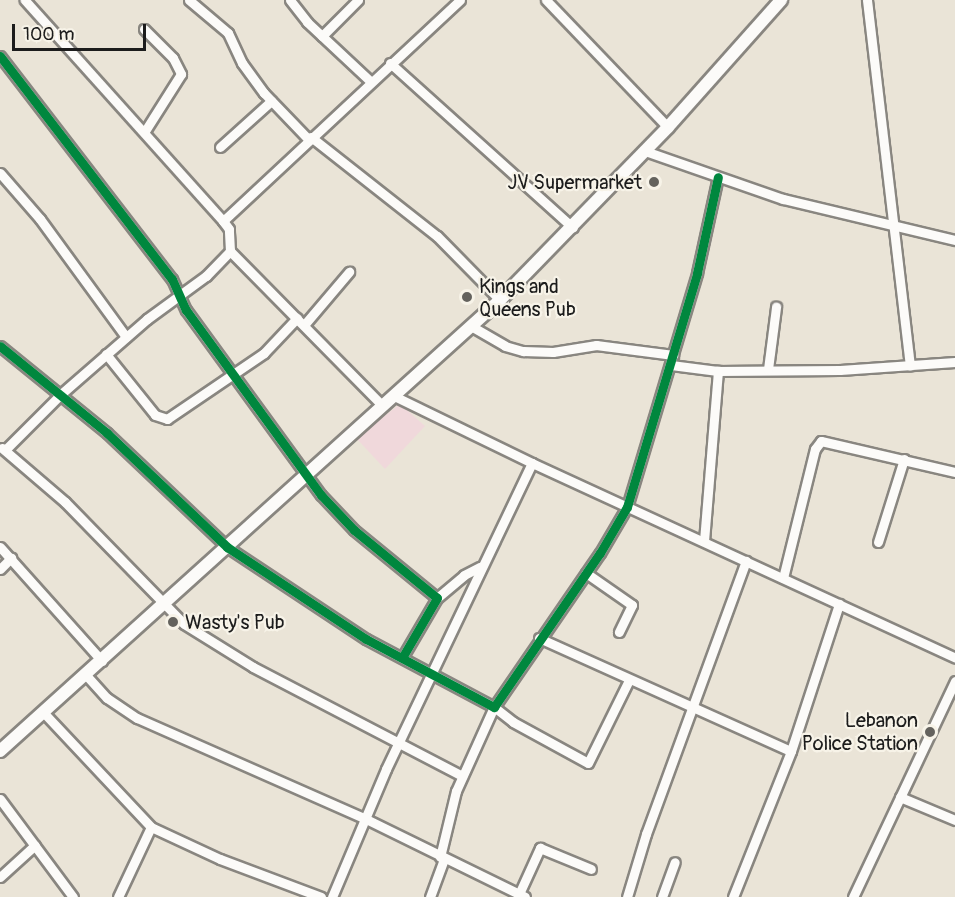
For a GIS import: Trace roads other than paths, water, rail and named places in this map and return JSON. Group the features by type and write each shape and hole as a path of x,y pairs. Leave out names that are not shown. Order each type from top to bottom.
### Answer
{"main road":[{"path":"0,751 500,300 573,228 668,127 781,0"}],"street":[{"path":"25,0 224,221 229,229 230,251 382,405"},
{"path":"189,0 228,33 242,63 271,102 310,138 437,236 500,300"},
{"path":"290,0 322,36 370,81"},
{"path":"322,36 358,0"},
{"path":"224,221 370,81 460,0"},
{"path":"546,0 668,127"},
{"path":"867,0 910,365"},
{"path":"144,29 173,58 181,74 145,131"},
{"path":"0,56 172,279 179,298 307,474 354,530 437,598"},
{"path":"390,63 573,228"},
{"path":"220,147 271,102"},
{"path":"645,151 783,199 955,240"},
{"path":"1,175 40,219 126,338"},
{"path":"430,897 462,776 494,707 539,638 586,573 627,507 674,355 718,177"},
{"path":"230,251 179,298 106,354 2,449 96,532 184,624 253,667 462,776"},
{"path":"106,354 161,419 174,416 282,338 349,272"},
{"path":"768,369 776,308"},
{"path":"471,326 504,346 523,351 553,352 596,345 674,355"},
{"path":"0,346 107,433 227,547 366,639 494,707 513,722 588,763 629,680"},
{"path":"671,365 718,371 955,362"},
{"path":"704,541 718,371"},
{"path":"394,396 532,463 955,658"},
{"path":"783,578 818,444 826,441 844,444 955,472"},
{"path":"878,542 904,459"},
{"path":"332,897 398,743 433,673 480,567 532,463"},
{"path":"0,547 102,661"},
{"path":"0,569 10,558"},
{"path":"627,897 746,561"},
{"path":"402,658 437,598 464,575 480,567"},
{"path":"586,573 632,605 619,632"},
{"path":"733,897 791,751 839,604"},
{"path":"539,638 693,710 791,751"},
{"path":"86,675 107,698 137,718 366,819 522,896 544,847 591,869"},
{"path":"853,897 955,681"},
{"path":"44,712 152,827 220,859 321,897"},
{"path":"900,798 955,820"},
{"path":"0,799 73,897"},
{"path":"118,897 152,827"},
{"path":"0,877 35,845"},
{"path":"662,897 675,862"}],"place":[{"name":"JV Supermarket","path":"654,182"},
{"name":"Kings and Queens Pub","path":"467,297"},
{"name":"Wasty's Pub","path":"173,622"},
{"name":"Lebanon Police Station","path":"930,732"}]}
